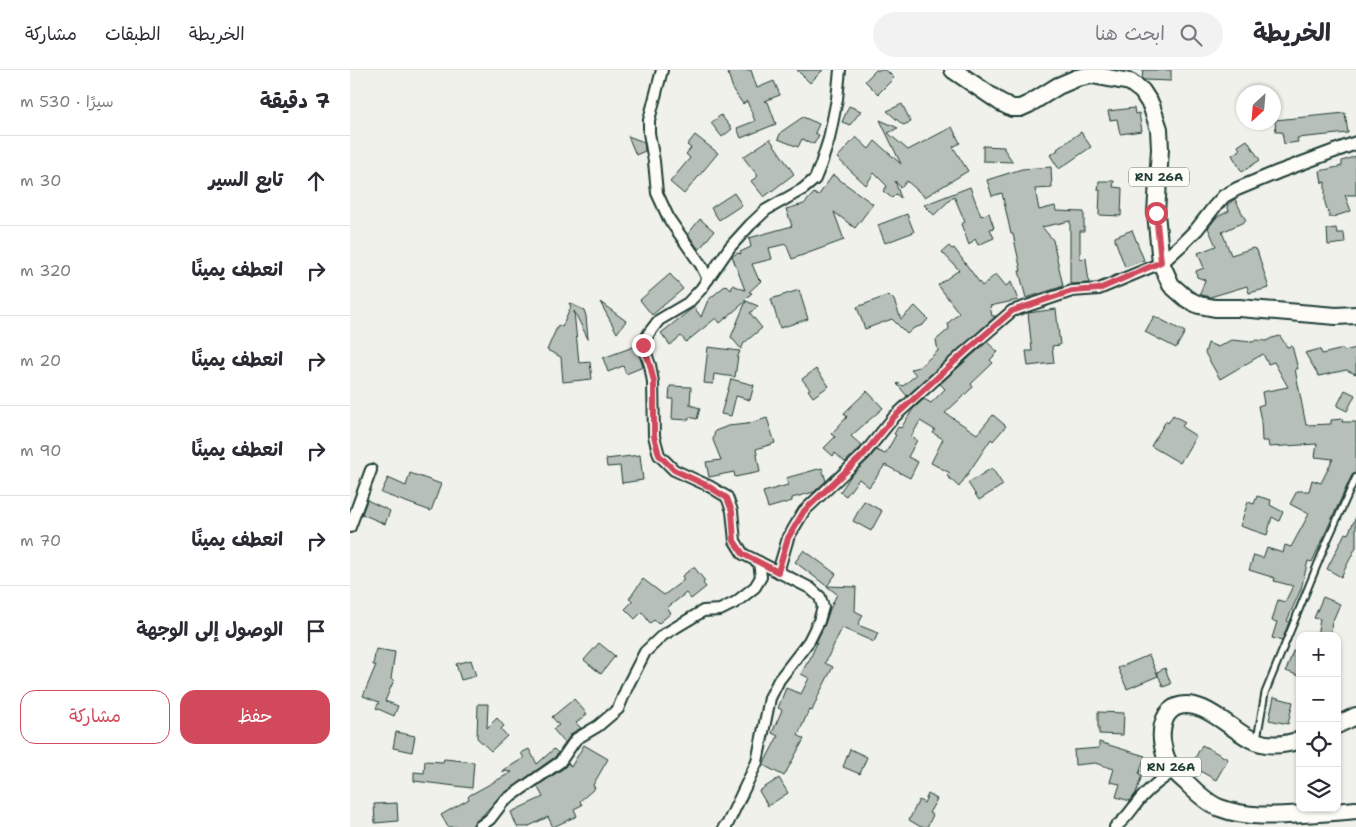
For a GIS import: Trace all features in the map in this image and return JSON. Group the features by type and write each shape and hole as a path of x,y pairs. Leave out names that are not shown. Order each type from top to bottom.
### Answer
{"main road":[{"name":"RN 26A","path":"953,70 1012,108 1020,108 1029,104 1058,86 1077,78 1092,75 1130,82 1142,91 1151,105 1160,129 1156,213 1161,262 1171,286 1187,299 1199,305 1215,308 1239,308 1336,316 1356,315"},
{"name":"RN 26A","path":"1296,741 1271,745 1257,742 1246,737 1204,709 1192,706 1181,706 1172,709 1162,729 1161,739 1165,758 1174,771 1196,792 1218,808 1244,815 1276,816 1356,810"},
{"path":"1341,723 1356,716"}],"street":[{"path":"662,70 649,120 657,193 669,219 708,279"},
{"path":"724,827 727,825 757,762 770,698 779,680 809,641 820,621 824,607 820,597 810,588 743,554 734,541 732,511 727,498 708,486 674,470 659,455 654,436 654,382 643,345 659,320 688,303 701,290 730,246 750,225 766,210 803,189 815,179 829,139 837,99 840,70"},
{"path":"778,572 788,538 804,511 864,454 894,417 1012,311 1072,291 1099,289 1161,262 1183,243 1224,196 1278,172 1356,143"},
{"path":"350,527 371,470"},
{"path":"479,827 490,819 503,802 560,762 576,739 598,726 618,708 645,652 663,635 703,611 720,610 736,602 755,588 761,577 758,562"},
{"path":"1115,827 1122,823 1143,796 1174,771"}],"lane":[{"path":"1257,742 1265,693 1325,546 1356,477"}],"building":[{"path":"727,70 751,70 757,88 774,81 780,95 764,101 768,102 776,124 741,138 737,128 755,121 747,101 743,104 733,90"},
{"path":"797,70 823,70 810,83"},
{"path":"876,70 886,70 894,78 878,94 865,81"},
{"path":"1143,70 1171,70 1171,81 1144,80 1142,79"},
{"path":"902,104 911,122 903,125 887,111"},
{"path":"849,106 861,111 850,125 842,122"},
{"path":"1134,108 1135,114 1139,113 1142,131 1120,134 1117,119 1110,120 1108,111"},
{"path":"1345,113 1348,133 1297,138 1298,142 1284,144 1282,132 1276,132 1276,130 1281,130 1281,119"},
{"path":"721,115 732,129 722,137 711,123"},
{"path":"803,117 819,124 815,133 819,135 814,144 802,139 798,147 778,139 781,132"},
{"path":"880,120 898,128 888,133 908,150 952,127 960,143 953,147 968,171 925,197 907,181 901,188 895,181 901,198 896,194 892,198 883,191 887,186 874,173 866,185 837,158 856,137 869,149 875,141 901,164"},
{"path":"1081,132 1091,147 1059,169 1050,155"},
{"path":"695,135 718,153 684,194 670,182 690,158 686,154 691,148 687,145"},
{"path":"628,136 644,142 645,151 636,155"},
{"path":"770,139 794,174 764,197 751,181 758,176 743,157"},
{"path":"1247,140 1260,160 1242,172 1232,155 1240,150 1238,146"},
{"path":"983,146 1004,147 1013,162 983,161"},
{"path":"1356,156 1356,195 1345,195 1351,211 1330,218 1325,203 1325,182 1322,183 1320,171 1342,166 1342,161"},
{"path":"1051,167 1052,188 1035,189 1039,210 1055,206 1056,211 1084,212 1084,231 1080,231 1080,259 1086,258 1089,283 1070,284 1070,221 1042,227 1053,240 1063,286 1026,298 1013,234 1011,234 1002,193 992,196 987,180 1022,169"},
{"path":"833,175 873,204 855,228 834,212 844,240 792,259 786,244 769,248 772,259 752,264 761,281 749,292 752,293 744,300 746,301 720,323 716,318 686,342 681,336 670,345 661,333 694,307 701,317 708,300 726,285 731,290 733,285 745,290 732,256 738,253 741,254 740,252 751,247 749,238 792,226 786,209 804,204 814,193 818,196"},
{"path":"1099,181 1114,181 1113,187 1122,188 1121,216 1099,215"},
{"path":"970,187 981,216 989,213 994,228 990,229 994,238 978,245 975,239 969,245 961,224 965,222 954,196 934,215 924,205"},
{"path":"734,193 742,205 719,220 711,208"},
{"path":"1235,199 1246,221 1222,232 1231,255 1253,248 1257,250 1269,288 1249,293 1247,286 1210,297 1202,295 1200,294 1205,280 1197,277 1196,271 1204,268 1198,253 1216,246 1208,228 1217,217 1229,211 1227,205"},
{"path":"907,214 914,232 885,243 878,225"},
{"path":"700,219 714,231 699,250 688,234"},
{"path":"1336,228 1337,233 1344,233 1345,243 1328,245 1327,229"},
{"path":"1132,230 1144,260 1125,267 1115,237"},
{"path":"949,246 952,249 954,248 982,286 996,274 1006,286 1011,282 1018,300 990,306 992,316 996,316 907,396 897,384 903,386 916,375 911,369 919,367 938,351 936,340 949,329 948,323 959,313 938,285 959,270 942,252"},
{"path":"670,274 683,289 652,315 640,300"},
{"path":"799,290 808,319 780,328 771,299"},
{"path":"889,295 894,300 901,319 915,306 928,319 923,325 914,328 907,334 892,319 865,329 857,307"},
{"path":"746,301 758,306 750,313 762,328 744,343 741,349 731,337"},
{"path":"600,302 626,321 617,333"},
{"path":"569,303 584,310 586,316 588,339 574,311 579,363 590,362 592,379 563,382 561,357 547,350 558,325 562,327 571,307"},
{"path":"1056,309 1060,345 1052,346 1054,363 1028,366 1026,351 1032,351 1028,313"},
{"path":"1154,316 1185,332 1176,348 1145,332"},
{"path":"1280,336 1287,347 1292,346 1298,369 1295,369 1306,425 1331,424 1331,420 1343,419 1342,422 1356,422 1356,473 1352,475 1312,562 1308,561 1301,589 1287,621 1289,622 1282,641 1272,638 1277,622 1272,621 1278,600 1285,602 1293,586 1274,581 1275,578 1249,570 1254,555 1263,558 1267,548 1283,553 1285,545 1291,547 1309,514 1290,504 1297,491 1309,491 1312,480 1321,483 1333,459 1315,457 1317,444 1269,447 1268,441 1262,441 1258,406 1264,404 1262,392 1288,387 1274,362 1268,364 1263,354 1220,379 1205,353 1208,343 1218,347 1231,340 1266,341"},
{"path":"987,342 998,352 990,360 993,363 971,384 973,387 945,413 977,434 993,415 1006,426 993,441 991,439 959,487 947,476 950,473 931,463 943,439 933,433 935,430 920,421 911,437 917,440 908,457 918,462 910,478 885,465 869,487 859,479 846,496 840,492 850,477 876,450 885,454 896,435 894,434 898,427 901,428 913,409 924,399 931,403 945,389 940,384"},
{"path":"636,346 643,367 626,374 623,366 608,372 603,358"},
{"path":"708,347 740,351 735,377 714,374 713,384 704,383"},
{"path":"1356,348 1356,374 1346,370 1319,376 1305,353 1320,349 1322,354"},
{"path":"816,369 829,386 813,397 808,390 810,389 802,379"},
{"path":"731,379 754,385 750,400 736,396 731,416 721,414"},
{"path":"670,386 691,387 690,405 700,408 697,419 689,417 689,420 672,419 673,399 669,399"},
{"path":"1345,390 1355,395 1347,411 1337,406"},
{"path":"867,391 883,408 851,436 862,446 845,462 835,453 833,456 824,448 835,437 831,434 847,417 844,413"},
{"path":"1173,415 1185,422 1182,427 1196,436 1180,463 1151,446 1166,421 1168,423"},
{"path":"767,418 775,443 756,449 760,472 735,477 734,472 709,477 706,462 721,460 713,440 715,431 728,426 747,424"},
{"path":"640,455 643,480 622,483 620,466 607,467 606,459"},
{"path":"822,468 826,481 814,492 792,498 792,501 768,508 763,492 788,485 786,478"},
{"path":"992,468 1003,485 979,500 968,483"},
{"path":"410,473 441,484 431,511 381,493 388,478 406,486"},
{"path":"1257,496 1271,500 1270,505 1283,512 1279,521 1272,517 1267,535 1240,526 1248,502 1254,504"},
{"path":"367,500 390,511 385,524 362,514"},
{"path":"864,501 882,511 871,531 853,521"},
{"path":"1356,517 1356,547 1341,577 1327,569 1345,533 1348,534"},
{"path":"804,550 836,574 827,586 856,587 855,611 863,615 858,625 878,633 874,642 842,628 825,663 833,667 812,711 809,710 798,735 804,739 784,776 763,765 778,736 772,733 782,710 778,708 786,688 801,694 809,678 801,674 817,643 837,594 795,562"},
{"path":"694,567 705,581 703,583 706,587 691,599 686,593 667,608 671,613 658,624 654,620 650,623 642,612 635,619 625,609 633,601 629,599 643,579 664,595 684,580 682,576"},
{"path":"1323,597 1340,604 1331,625 1331,632 1318,632 1320,619 1314,618"},
{"path":"599,643 615,656 601,674 584,660"},
{"path":"376,649 395,652 391,679 394,680 385,701 398,706 394,716 376,708 379,702 363,696 376,665 373,665"},
{"path":"1293,651 1296,652 1296,675 1286,671"},
{"path":"1149,655 1158,676 1127,689 1118,668"},
{"path":"471,660 476,676 461,680 456,664"},
{"path":"1165,668 1171,684 1163,687 1157,672"},
{"path":"1274,697 1293,702 1288,724 1269,720"},
{"path":"574,699 587,714 576,723 581,728 572,733 565,743 553,729 559,725 552,717"},
{"path":"478,704 488,704 487,728 497,718 504,726 501,729 507,736 491,751 477,738"},
{"path":"1098,712 1124,713 1123,735 1099,734"},
{"path":"396,732 415,736 412,752 393,748"},
{"path":"1099,742 1145,756 1139,774 1142,775 1136,793 1130,801 1116,797 1120,784 1110,782 1114,769 1095,763 1075,765 1074,750 1099,748"},
{"path":"584,745 608,759 593,785 595,788 580,801 582,805 574,809 577,816 553,827 548,817 527,827 517,827 511,812 543,797 537,786 564,768 568,763 571,767"},
{"path":"1202,745 1228,759 1216,780 1191,766"},
{"path":"529,749 537,764 554,749 558,753 499,797 472,827 448,827 441,815 469,799 470,795 512,772 502,771 524,758 521,753"},
{"path":"850,749 867,757 860,774 843,767"},
{"path":"444,759 474,762 472,788 414,781 414,772 424,773 425,761 443,762"},
{"path":"779,778 788,793 768,806 759,791"},
{"path":"928,794 937,799 929,813 933,815 927,827 921,827 909,820 919,800 924,803"},
{"path":"397,803 398,821 375,823 374,804"}],"route":[{"path":"643,345 654,382 654,436 659,455 674,470 708,486 727,498 732,511 734,541 743,554 778,572 788,538 804,511 864,454 894,417 1012,311 1072,291 1099,289 1161,262 1156,213"}]}
